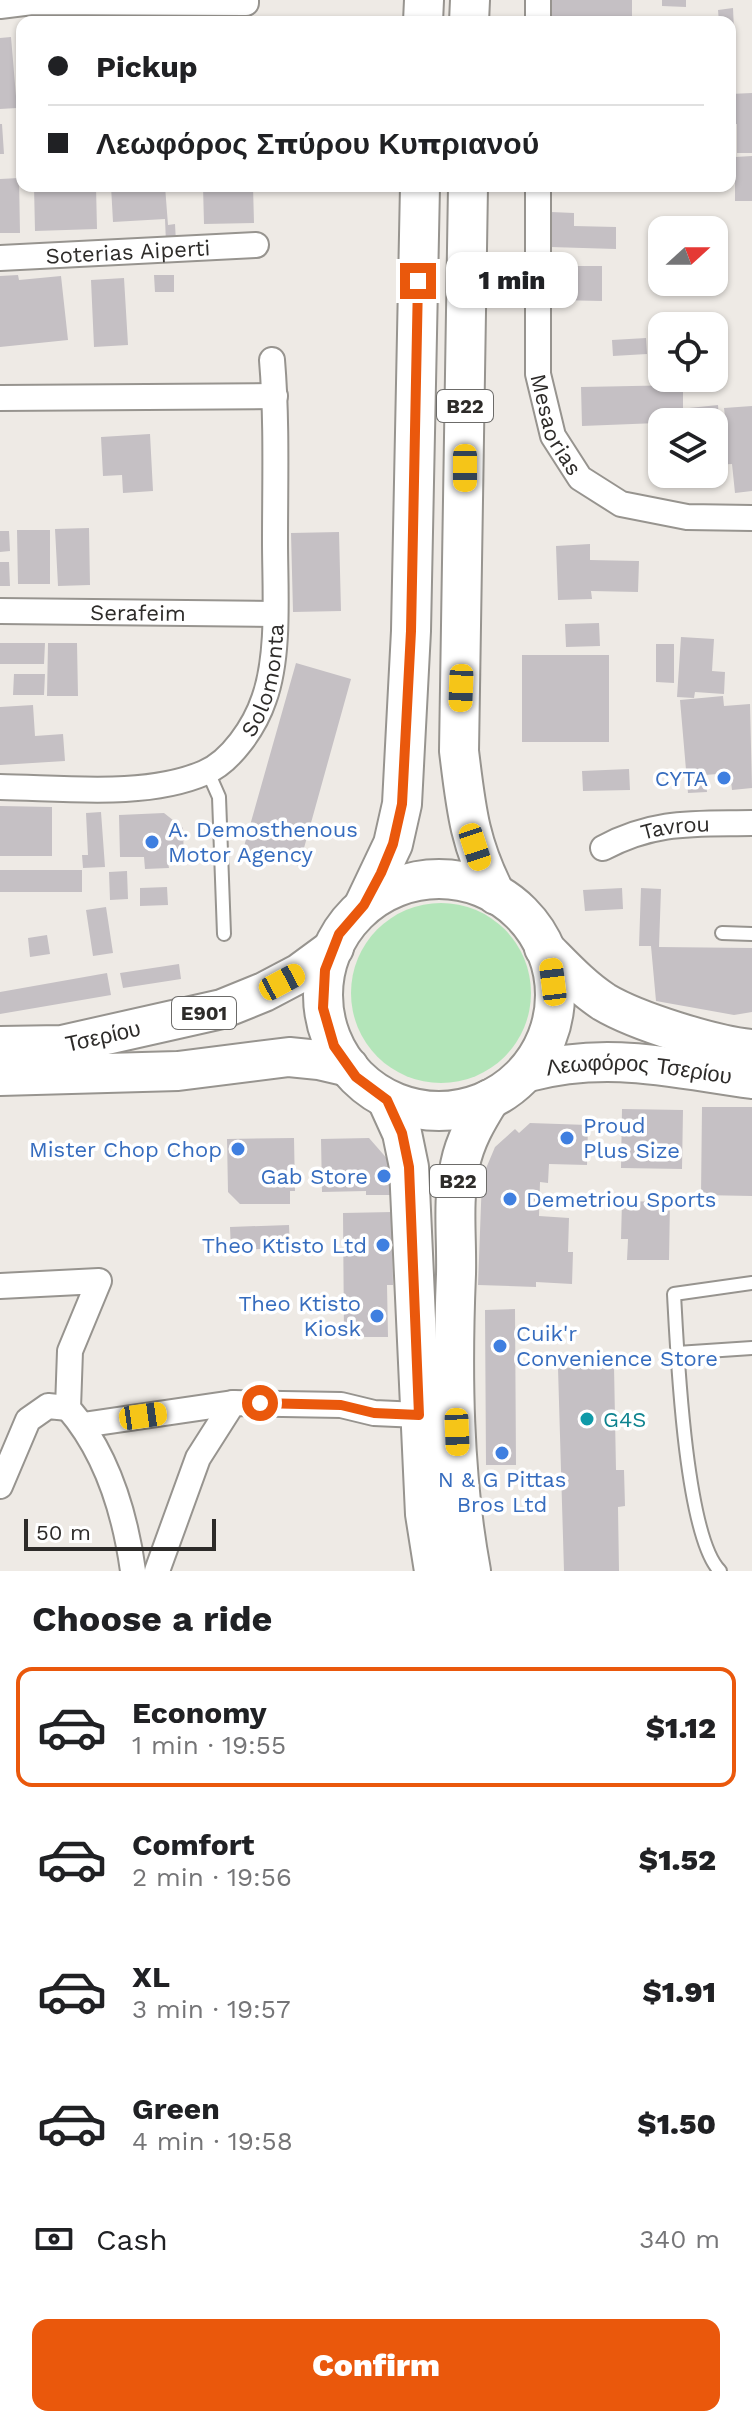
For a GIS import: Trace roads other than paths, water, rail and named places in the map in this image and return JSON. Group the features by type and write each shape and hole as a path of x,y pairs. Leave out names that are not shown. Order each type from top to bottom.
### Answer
{"main road":[{"name":"B22","path":"364,905 393,844 402,804 411,631 420,192"},
{"name":"B22","path":"468,192 459,751 468,826 482,867 496,895"},
{"path":"435,878 473,883 507,900 534,928 544,948 551,963 556,1001 548,1039 528,1072 498,1096 462,1110 423,1111 387,1100 356,1077 334,1046 323,1008 325,970 339,934 364,905 397,886 435,878"},
{"name":"Τσερίου","path":"0,1046 62,1045 222,1009 300,973 334,948"},
{"name":"Λεωφόρος Τσερίου","path":"544,948 571,976 607,1004 673,1031 752,1049"},
{"name":"Τσερίου","path":"0,1076 178,1071 289,1057 349,1067"},
{"name":"Λεωφόρος Τσερίου","path":"528,1072 557,1064 626,1060 752,1079"},
{"name":"B22","path":"471,1571 460,1513 455,1211 460,1165 469,1132 490,1099"},
{"name":"B22","path":"387,1100 402,1133 409,1167 425,1514 434,1571"}],"street":[{"path":"0,6 31,1 246,1"},
{"name":"Mesaorias","path":"538,192 538,374 553,436 580,478 621,504 687,517 752,518"},
{"name":"Soterias Aiperti","path":"0,258 256,245"},
{"name":"Solomonta","path":"0,787 147,788 178,783 208,772 230,754 247,733 264,699 272,656 275,614 275,396 272,360"},
{"path":"0,398 275,396"},
{"name":"Serafeim","path":"0,611 275,614"},
{"name":"Tavrou","path":"603,848 626,836 670,824 752,823"},
{"path":"0,1286 99,1281 70,1351 76,1416 104,1466 123,1521 133,1571"},
{"path":"157,1571 198,1458 233,1403"},
{"path":"0,1486 28,1420 48,1406 76,1416 233,1403 341,1405 374,1413 419,1415"}],"lane":[{"path":"208,772 219,797 224,934"},
{"path":"722,933 752,934"},
{"path":"720,1571 699,1528 686,1445 674,1294 752,1283"},
{"path":"677,1353 752,1348"}],"place":[{"name":"CYTA","path":"724,778"},
{"name":"A. Demosthenous Motor Agency","path":"152,842"},
{"name":"Proud Plus Size","path":"567,1138"},
{"name":"Mister Chop Chop","path":"238,1149"},
{"name":"Gab Store","path":"384,1176"},
{"name":"Demetriou Sports","path":"510,1199"},
{"name":"Theo Ktisto Ltd","path":"383,1245"},
{"name":"Theo Ktisto Kiosk","path":"377,1316"},
{"name":"Cuik'r Convenience Store","path":"500,1346"},
{"name":"G4S","path":"587,1419"},
{"name":"N & G Pittas Bros Ltd","path":"502,1453"}]}
